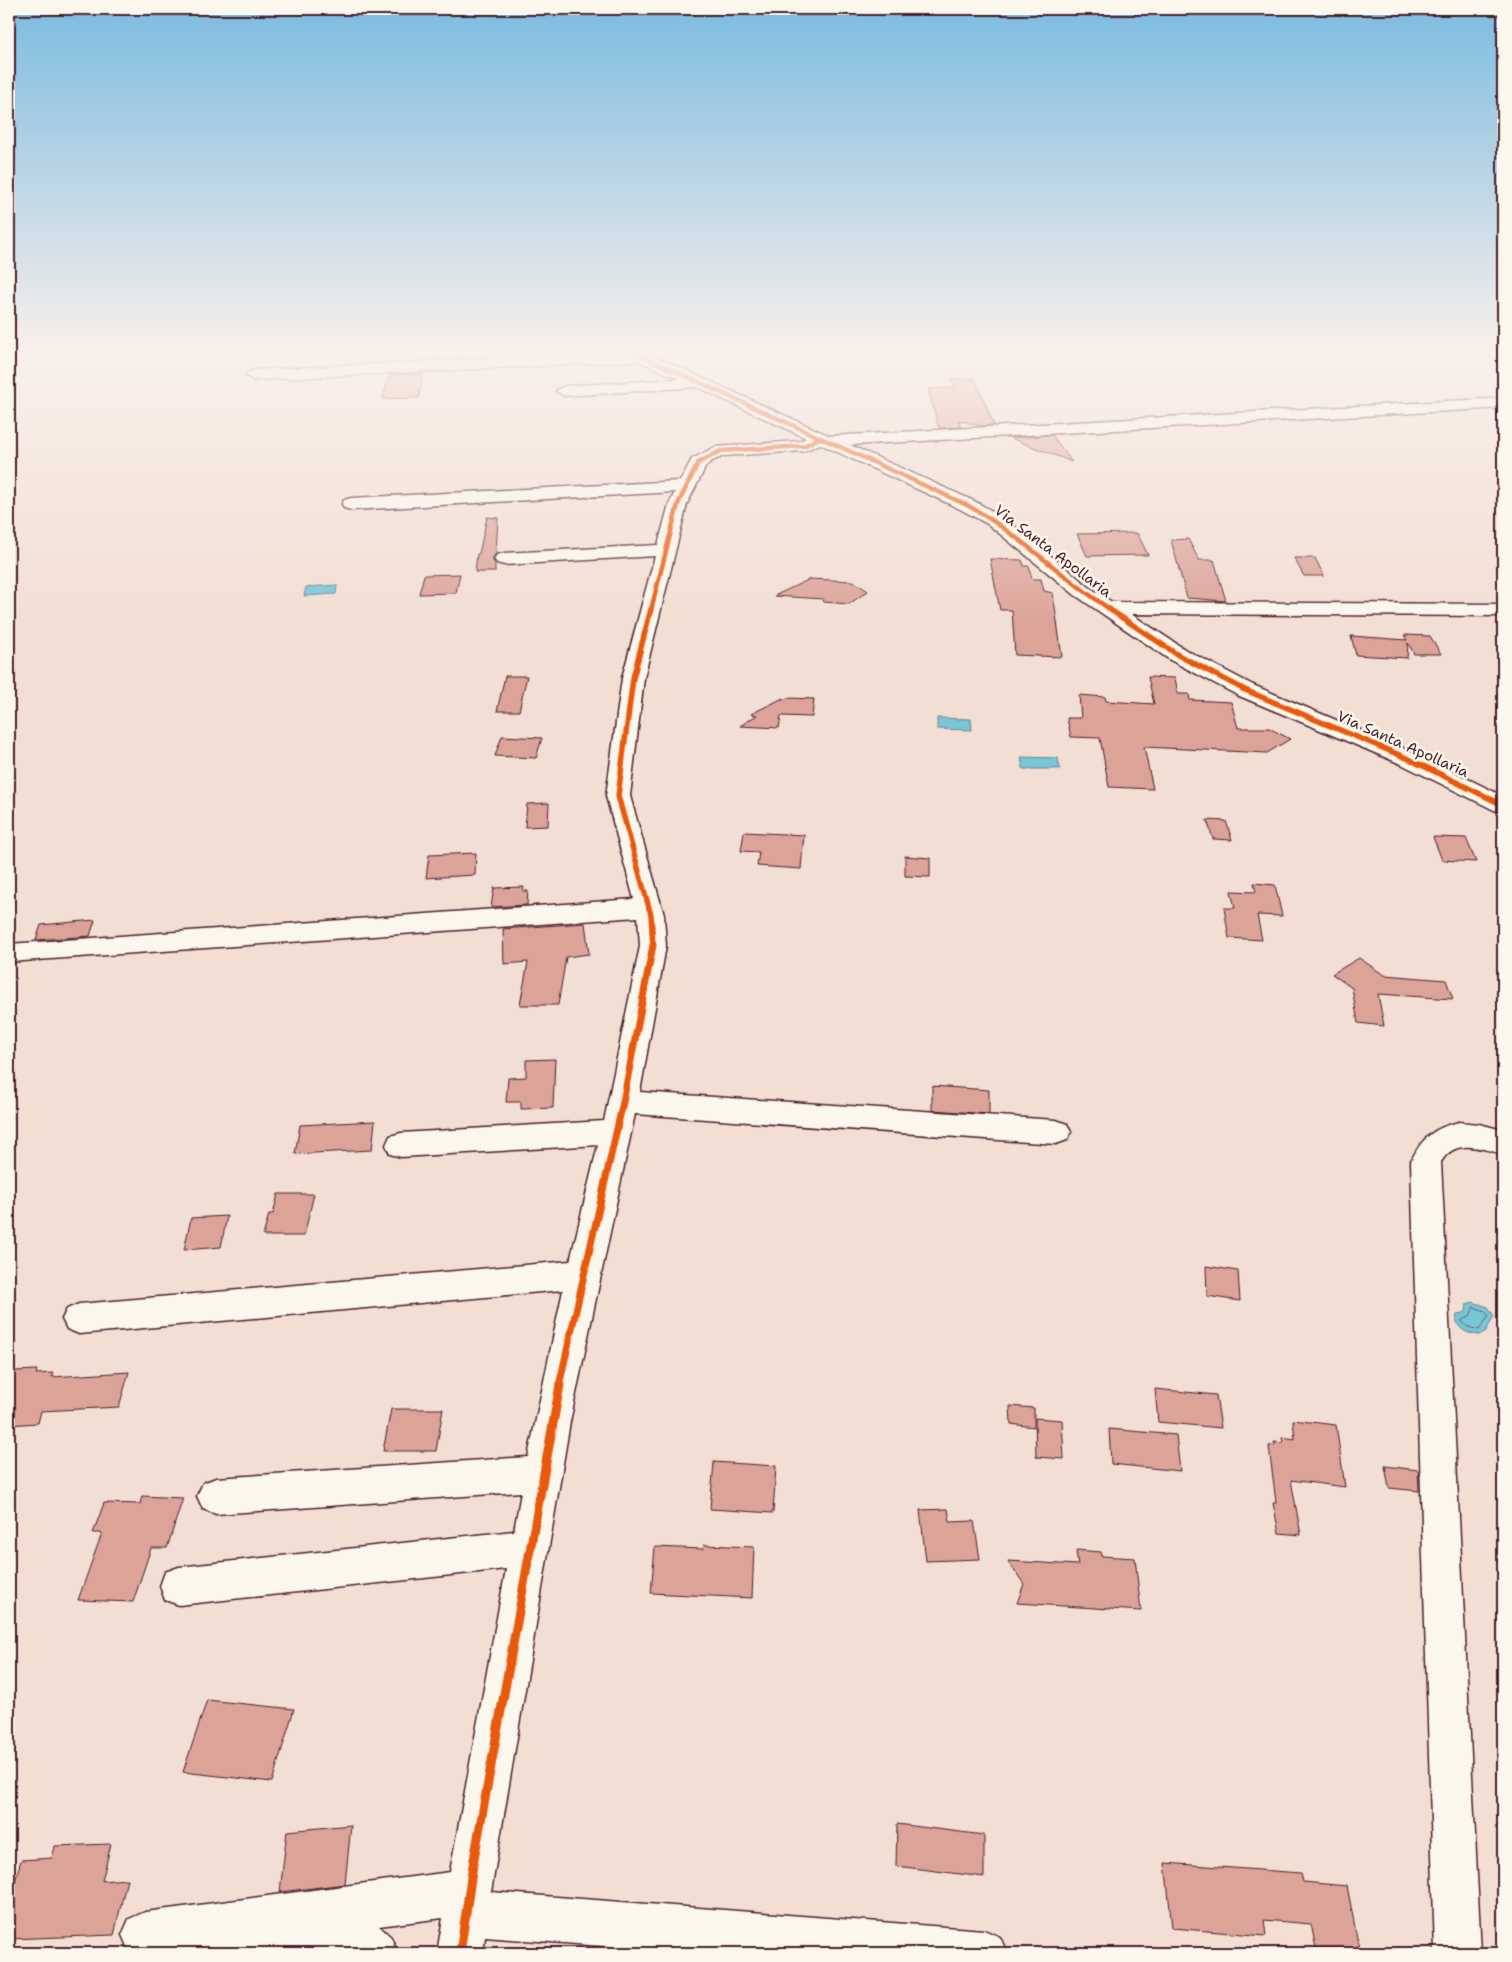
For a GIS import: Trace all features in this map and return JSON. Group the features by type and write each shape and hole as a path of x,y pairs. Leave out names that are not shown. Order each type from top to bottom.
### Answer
{"street":[{"path":"465,1920 543,1473 583,1274 623,1102 653,946 653,923 618,796 618,780 632,678 664,550 686,486 698,464 713,453 730,450 808,445"},
{"name":"Via Santa Apollaria","path":"832,445 967,505 996,521 1058,573 1106,608 1178,655 1245,690 1409,759 1503,805"},
{"path":"351,504 686,486"},
{"path":"504,559 664,550"},
{"path":"1106,608 1503,610"},
{"path":"9,953 649,907"},
{"path":"623,1102 1056,1132"},
{"path":"401,1145 616,1132"},
{"path":"1458,1953 1426,1161 1432,1147 1443,1137 1457,1134 1480,1136 1503,1142"},
{"path":"79,1319 583,1274"},
{"path":"216,1496 543,1473"},
{"path":"179,1586 529,1548"},
{"path":"145,1935 465,1920 984,1953"},
{"path":"213,1953 347,1936 364,1943 375,1953"}],"water":[{"path":"337,585 336,594 304,596 306,587"},
{"path":"937,718 971,719 972,730 937,729"},
{"path":"1021,757 1058,758 1060,769 1023,769"},
{"path":"1473,1302 1488,1307 1494,1316 1486,1331 1479,1335 1462,1330 1457,1323 1457,1315 1466,1312 1467,1304"}],"building":[{"path":"1027,445 1059,445 1072,462"},
{"path":"487,517 498,518 496,553 492,559 495,564 495,572 475,572 477,554 479,554"},
{"path":"1137,533 1148,555 1087,556 1077,534"},
{"path":"1188,539 1199,560 1214,560 1226,601 1187,598 1171,540"},
{"path":"1294,558 1315,558 1324,576 1304,576"},
{"path":"990,559 1022,560 1024,566 1029,566 1032,579 1041,579 1044,591 1053,593 1062,657 1015,655 1012,610 1000,610"},
{"path":"460,574 456,593 419,594 424,575"},
{"path":"810,579 853,581 868,591 849,604 823,602 824,599 774,596"},
{"path":"1404,635 1430,636 1441,654 1414,654 1408,643 1407,658 1356,655 1351,636 1407,640"},
{"path":"505,676 527,676 519,711 497,711"},
{"path":"1148,677 1175,678 1178,694 1189,694 1190,700 1231,702 1238,728 1269,728 1290,739 1267,753 1144,747 1153,789 1109,787 1100,738 1071,737 1067,718 1081,718 1079,695 1105,697 1106,701 1154,704"},
{"path":"783,698 783,700 788,698 814,699 812,717 781,716 779,728 740,726 757,715 751,714"},
{"path":"502,736 542,738 536,758 495,756"},
{"path":"549,803 548,826 525,827 527,804"},
{"path":"1207,820 1226,821 1232,840 1213,839"},
{"path":"744,832 804,835 801,869 757,866 759,852 741,851"},
{"path":"1433,837 1466,838 1476,862 1442,860"},
{"path":"476,853 475,875 426,878 429,855"},
{"path":"905,856 930,858 930,877 905,876"},
{"path":"1254,883 1275,885 1282,916 1257,915 1262,940 1229,938 1224,908 1235,908 1231,891 1256,892"},
{"path":"524,887 523,891 528,891 527,905 491,907 494,888"},
{"path":"95,920 90,936 36,940 41,925"},
{"path":"585,923 589,954 566,957 558,1005 520,1005 528,962 504,964 503,929"},
{"path":"1359,958 1384,975 1446,980 1453,999 1378,994 1384,1026 1358,1023 1352,988 1332,974"},
{"path":"555,1059 553,1108 521,1109 521,1102 506,1102 508,1078 526,1077 526,1060"},
{"path":"932,1086 989,1090 989,1114 932,1110"},
{"path":"375,1121 372,1150 295,1154 300,1125"},
{"path":"278,1194 314,1194 304,1236 263,1236 269,1214 273,1214"},
{"path":"227,1216 221,1247 184,1250 191,1218"},
{"path":"1206,1266 1238,1271 1240,1301 1207,1296"},
{"path":"37,1370 36,1374 54,1373 52,1377 129,1372 119,1407 41,1411 38,1423 9,1425 9,1375 14,1375 15,1371"},
{"path":"1155,1389 1216,1395 1221,1428 1158,1422"},
{"path":"1010,1406 1034,1408 1034,1427 1011,1424"},
{"path":"391,1409 443,1409 436,1451 383,1451"},
{"path":"1035,1418 1062,1420 1064,1459 1036,1457"},
{"path":"1293,1420 1336,1425 1345,1487 1291,1480 1301,1535 1279,1533 1273,1503 1276,1503 1269,1446 1275,1445 1274,1442 1283,1443 1282,1437 1295,1439"},
{"path":"1109,1429 1176,1435 1180,1471 1111,1464"},
{"path":"714,1462 776,1466 773,1513 710,1509"},
{"path":"1385,1466 1418,1470 1419,1491 1389,1488"},
{"path":"142,1496 183,1498 167,1548 151,1548 133,1602 78,1600 102,1533 93,1533 104,1503 140,1504"},
{"path":"948,1509 950,1522 974,1521 980,1559 926,1561 920,1510"},
{"path":"704,1545 754,1547 752,1598 651,1593 655,1547 703,1549"},
{"path":"1076,1550 1101,1552 1102,1556 1135,1558 1141,1611 1017,1603 1024,1584 1008,1561 1078,1565"},
{"path":"207,1700 294,1709 272,1782 183,1772"},
{"path":"897,1824 984,1835 984,1877 896,1866"},
{"path":"351,1825 345,1884 280,1892 287,1831"},
{"path":"111,1844 102,1881 127,1879 114,1935 9,1939 9,1904 21,1860 52,1858 55,1846"},
{"path":"1165,1863 1301,1873 1303,1882 1347,1886 1360,1953 1317,1953 1311,1924 1264,1920 1266,1936 1172,1928"}],"cycle path":[{"path":"460,1953 473,1865 552,1422 583,1274 623,1102 653,946 651,915 618,796 633,678 678,504 698,463 706,457 721,451 807,445"},
{"path":"835,445 967,505 996,521 1082,591 1178,655 1245,690 1409,759 1503,805"}]}
